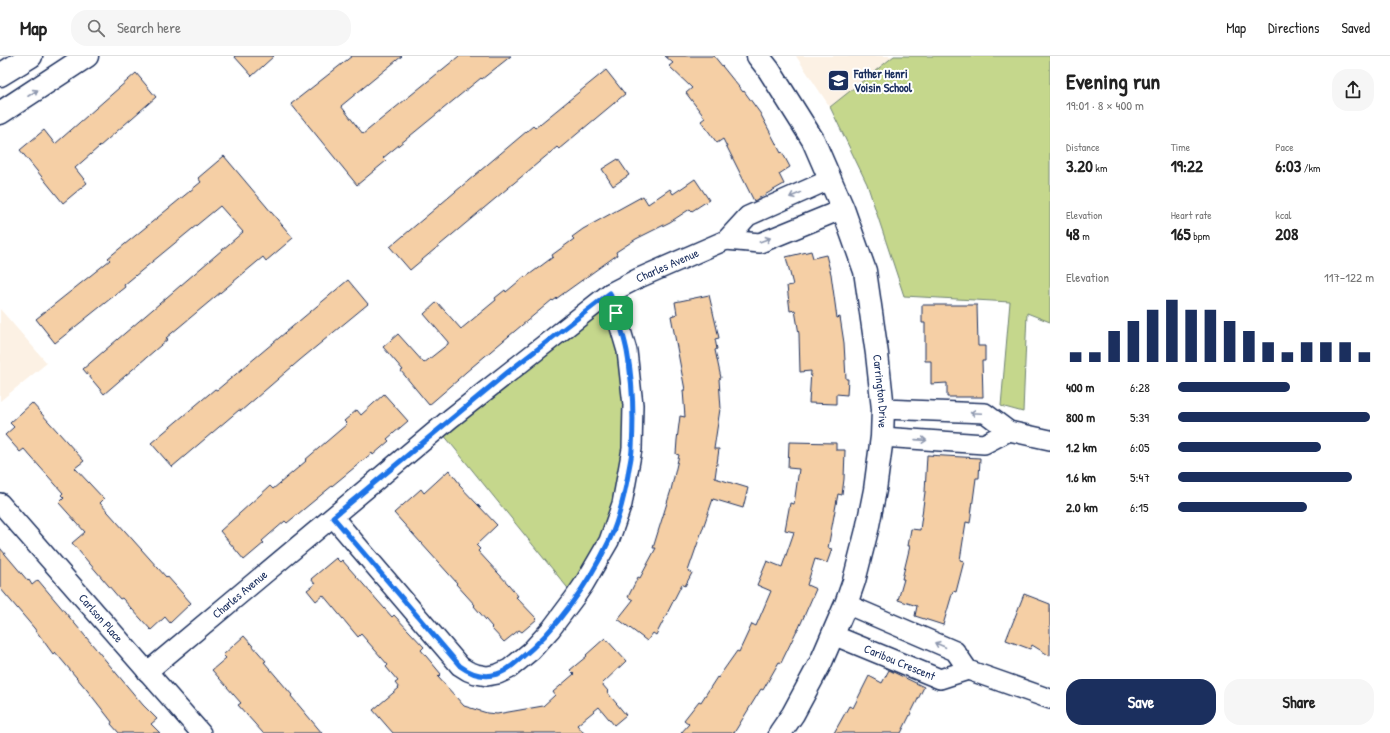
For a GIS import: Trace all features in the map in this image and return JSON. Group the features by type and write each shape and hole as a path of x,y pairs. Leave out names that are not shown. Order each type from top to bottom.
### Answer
{"street":[{"path":"0,75 31,56"},
{"path":"0,113 87,56"},
{"name":"Carrington Drive","path":"758,56 769,70 813,140 843,209 865,271 877,354 882,409 882,437 867,530 854,581 833,635 807,689 780,733"},
{"name":"Charles Avenue","path":"147,672 508,372 610,293 639,278 726,240 748,216 831,179"},
{"name":"Charles Avenue","path":"726,240 760,243 843,209"},
{"path":"333,517 460,666 468,671 487,676 498,674 509,669 531,651 551,629 584,584 609,541 622,504 632,449 633,405 627,351 610,293"},
{"path":"882,409 985,413 1009,431 1050,440"},
{"path":"882,437 984,444 1009,431"},
{"name":"Carlson Place","path":"0,503 201,733"},
{"path":"846,604 955,651 968,670 1050,699"},
{"name":"Caribou Crescent","path":"833,635 940,679 968,670"}],"shaded area":[{"name":"Father Henri Voisin School","path":"796,56 894,56 830,107"},
{"path":"0,309 47,363 0,401"}],"green space":[{"path":"894,56 1050,56 1050,322 1027,313 1023,412 1001,406 1010,302 904,296 867,184 830,107"},
{"path":"610,293 627,351 622,504 575,597 439,429"}],"building":[{"path":"234,56 274,56 252,76"},
{"path":"352,56 402,56 341,106 363,134 459,56 511,56 482,79 481,78 383,158 386,161 357,185 291,104"},
{"path":"665,56 714,56 743,92 744,91 760,113 781,153 782,152 790,167 779,174 784,184 754,201 723,139 717,143 701,121 705,118 686,93 692,88 669,66 673,63"},
{"path":"606,70 625,94 559,149 557,147 410,270 390,247 533,126 535,128"},
{"path":"136,73 156,97 75,168 87,183 63,203 20,150 44,130 55,144"},
{"path":"224,156 293,238 266,261 263,257 166,338 168,339 104,394 83,369 243,232 220,206 124,285 125,287 55,343 36,319 110,260 108,258 201,182 198,178"},
{"path":"618,159 629,175 613,186 602,169"},
{"path":"695,179 709,200 692,211 690,209 670,222 636,239 616,252 617,255 553,301 552,300 429,405 401,371 403,370 383,347 398,334 424,363 448,344 448,342 424,314 437,302 461,329 496,300 495,298 505,290 506,292 525,276 526,277 553,257 552,255 574,239 572,237 583,229 643,196 648,204 670,189 673,194"},
{"path":"811,251 813,258 826,255 831,274 837,318 840,317 844,343 846,379 848,379 847,395 836,394 836,404 809,403 811,371 800,372 799,334 795,310 790,311 787,286 793,285 786,257"},
{"path":"348,280 368,304 172,467 151,443 215,389 217,390"},
{"path":"709,295 719,338 715,339 717,349 715,350 721,378 719,379 721,409 714,449 719,449 715,478 748,488 743,508 713,499 688,571 692,573 685,586 682,584 656,635 653,633 647,641 618,619 633,600 628,597 638,577 640,578 656,548 653,548 671,490 679,455 676,454 677,440 680,416 685,417 683,390 685,390 671,316 677,314 675,302"},
{"path":"922,305 977,305 978,346 985,346 985,361 982,361 983,397 947,397 947,383 931,384 931,361 925,361 925,323 922,323"},
{"path":"384,394 408,421 387,439 389,441 373,455 372,453 287,523 285,521 262,541 264,543 244,560 220,531 270,486 273,489 306,461 305,460 347,424 344,421 357,410 361,415"},
{"path":"32,403 84,461 75,468 104,499 100,503 191,603 170,623 165,617 151,630 122,598 120,599 72,543 85,532 59,503 64,498 61,495 63,493 24,449 20,452 5,435 14,427 10,423"},
{"path":"789,442 836,443 836,450 845,450 842,495 838,494 828,548 832,549 827,563 815,559 807,585 816,589 798,630 781,663 779,662 763,690 761,689 734,733 681,733 689,724 684,720 699,701 701,702 717,677 718,678 737,651 739,652 752,624 756,626 771,591 757,585 767,561 782,567 794,532 785,530 790,503 794,504 799,469 788,468"},
{"path":"927,455 980,458 979,478 976,478 970,523 966,522 960,560 964,561 956,592 953,591 943,625 915,616 917,606 898,600 904,579 902,579 910,546 908,546 911,529 920,530 925,492"},
{"path":"449,470 460,484 459,485 497,525 476,545 480,549 478,551 509,585 518,596 516,597 537,619 522,632 519,630 504,642 491,628 492,627 474,606 475,605 456,584 457,583 394,513 421,489 424,493"},
{"path":"0,548 32,585 38,580 143,705 157,719 151,724 160,733 119,733 111,724 112,722 87,690 55,652 53,654 34,628 0,588"},
{"path":"336,558 340,562 342,560 392,617 394,615 424,647 421,650 441,674 438,677 464,706 487,713 497,714 543,706 555,695 553,692 574,674 570,670 605,638 626,661 602,684 626,715 614,725 599,707 577,725 584,733 393,733 373,710 399,688 395,683 398,681 386,667 388,665 361,634 358,637 323,595 316,601 307,590 315,584 311,579"},
{"path":"1024,594 1050,604 1050,656 1032,645 1030,649 1006,640"},
{"path":"244,636 266,661 264,662 322,733 263,733 238,705 241,703 212,670 226,658 223,655"},
{"path":"889,670 924,687 901,733 834,733 849,706 853,708 869,676 882,683"}],"place":[{"name":"Father Henri Voisin School","path":"838,81"}],"route":[{"path":"610,293 616,313 627,351 633,405 632,449 622,504 609,541 575,597 551,629 531,651 509,669 498,674 487,676 468,671 460,666 333,517 451,418 610,293"}]}
